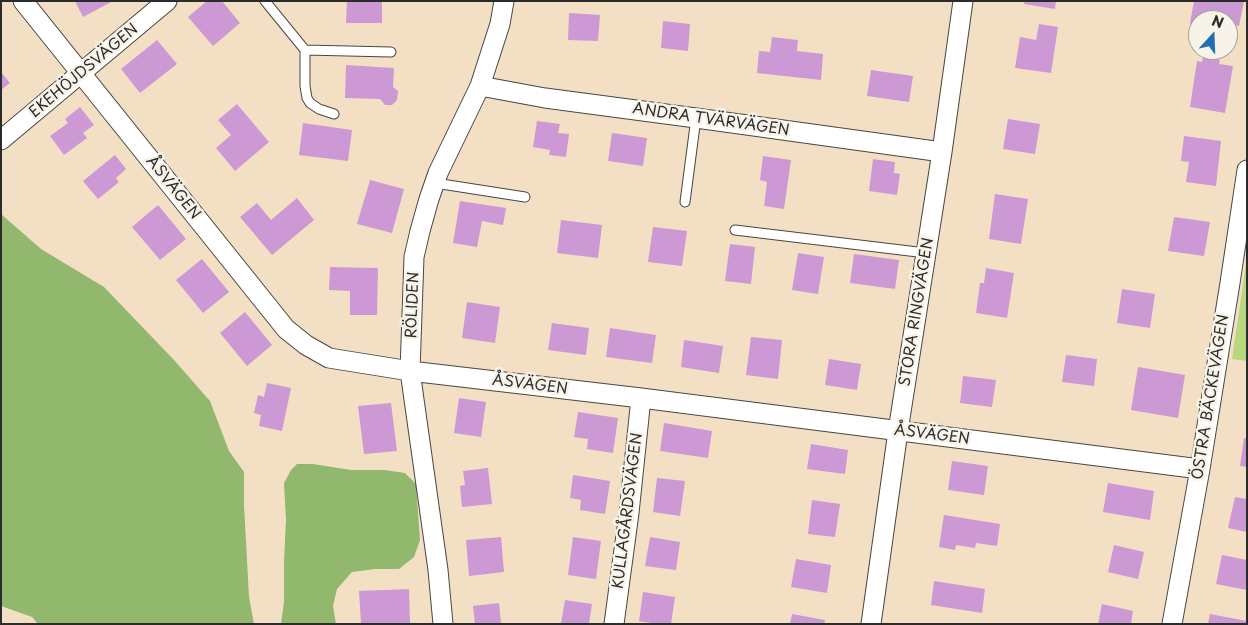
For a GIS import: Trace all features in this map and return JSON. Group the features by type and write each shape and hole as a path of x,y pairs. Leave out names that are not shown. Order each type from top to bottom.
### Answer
{"street":[{"name":"ÅSVÄGEN","path":"23,1 286,329 306,345 329,358 410,371 641,398 1200,469"},
{"name":"EKEHÖJDSVÄGEN","path":"1,140 167,1"},
{"name":"RÖLIDEN","path":"443,624 438,570 410,371 414,257 438,173 480,86 500,24 504,1"},
{"name":"STORA RINGVÄGEN","path":"871,624 898,431 964,1"},
{"name":"ANDRA TVÄRVÄGEN","path":"480,86 545,98 942,152"},
{"name":"ÖSTRA BÄCKEVÄGEN","path":"1172,624 1200,469 1247,170"},
{"name":"KULLAGÅRDSVÄGEN","path":"614,624 629,513 641,398"}],"lane":[{"path":"265,1 305,50 305,86 310,103 319,109 334,114"},
{"path":"305,50 391,52"},
{"path":"685,202 696,118"},
{"path":"435,183 525,197"},
{"path":"735,230 926,253"}],"green space":[{"path":"1,214 41,249 104,287 174,360 210,401 229,451 244,472 249,597 254,624 38,624 32,617 1,606"},
{"path":"1247,257 1247,361 1232,359"},
{"path":"297,464 405,473 416,484 420,540 414,557 399,569 375,569 352,572 337,589 333,606 336,624 281,624 284,602 286,520 284,483 291,470"}],"building":[{"path":"75,1 113,1 83,17"},
{"path":"207,1 222,1 240,23 213,46 188,17"},
{"path":"347,1 382,1 382,23 346,23"},
{"path":"1025,1 1056,1 1055,9 1024,4"},
{"path":"1194,1 1244,1 1239,26 1238,10 1192,10"},
{"path":"569,13 600,15 598,41 568,40"},
{"path":"663,21 690,24 688,51 661,48"},
{"path":"1039,24 1058,27 1051,73 1015,68 1020,37 1036,40"},
{"path":"772,37 798,40 797,51 823,54 821,80 757,73 759,51 770,52"},
{"path":"157,40 177,64 140,93 121,69"},
{"path":"1202,60 1220,60 1219,64 1233,66 1225,113 1190,107 1197,61 1202,62"},
{"path":"346,65 394,68 393,87 398,91 397,100 392,105 385,105 380,99 345,98"},
{"path":"871,70 913,76 909,102 867,96"},
{"path":"1,72 10,83 1,90"},
{"path":"237,104 269,142 235,171 216,148 231,135 218,120"},
{"path":"80,107 94,125 83,133 87,138 64,155 50,136 68,123 65,119"},
{"path":"1008,119 1040,124 1035,154 1003,149"},
{"path":"537,121 560,124 558,133 569,134 566,157 549,155 550,150 533,147"},
{"path":"303,123 352,130 348,161 299,155"},
{"path":"612,133 647,138 643,166 608,161"},
{"path":"1184,136 1221,141 1216,186 1186,182 1189,162 1181,161"},
{"path":"115,155 126,169 116,178 119,182 98,199 83,181"},
{"path":"763,156 791,160 784,209 764,206 767,182 760,180"},
{"path":"873,159 895,162 894,173 900,174 897,195 869,191"},
{"path":"370,180 404,189 392,233 357,224"},
{"path":"995,194 1028,199 1021,244 989,239"},
{"path":"297,198 314,220 272,255 240,217 257,203 271,220"},
{"path":"460,201 506,208 503,225 482,221 477,247 453,243"},
{"path":"158,205 186,239 160,260 132,227"},
{"path":"1174,217 1210,222 1204,256 1168,251"},
{"path":"561,220 602,225 598,258 557,253"},
{"path":"653,227 687,231 682,266 648,262"},
{"path":"730,244 755,247 751,284 725,281"},
{"path":"798,253 824,257 818,294 792,290"},
{"path":"854,254 899,260 895,289 850,283"},
{"path":"202,259 229,292 203,313 176,280"},
{"path":"330,267 378,268 377,315 350,315 350,291 329,290"},
{"path":"986,268 1014,273 1007,318 976,313 980,283 984,283"},
{"path":"1122,289 1155,294 1150,328 1117,323"},
{"path":"467,302 500,307 495,343 462,338"},
{"path":"245,312 272,345 247,366 220,333"},
{"path":"552,323 589,328 586,355 548,350"},
{"path":"610,328 656,335 652,363 606,357"},
{"path":"751,337 782,340 778,379 746,375"},
{"path":"684,340 723,346 719,373 681,367"},
{"path":"1066,355 1097,359 1094,386 1062,382"},
{"path":"829,359 861,364 857,390 825,385"},
{"path":"1138,367 1185,375 1178,418 1131,410"},
{"path":"963,376 996,380 992,407 960,403"},
{"path":"267,383 291,388 282,431 259,426 261,415 254,413 258,395 264,397"},
{"path":"459,398 486,402 481,437 454,433"},
{"path":"391,403 397,451 364,454 358,406"},
{"path":"578,412 618,418 613,453 587,449 588,439 574,437"},
{"path":"664,423 712,431 708,458 660,451"},
{"path":"1244,438 1247,439 1247,467 1240,466"},
{"path":"811,444 848,450 845,474 807,469"},
{"path":"952,461 988,466 984,495 948,490"},
{"path":"488,468 492,504 462,507 460,486 465,485 463,471"},
{"path":"573,475 610,481 605,514 580,510 581,500 570,498"},
{"path":"657,478 685,481 680,516 653,512"},
{"path":"1108,483 1154,491 1150,520 1103,512"},
{"path":"1235,497 1247,499 1247,532 1228,528"},
{"path":"812,500 840,504 835,537 808,534"},
{"path":"944,515 1000,524 997,546 976,543 975,548 956,545 955,550 939,547"},
{"path":"501,537 504,572 469,576 466,540"},
{"path":"573,537 601,541 596,579 568,575"},
{"path":"650,537 680,542 676,570 645,566"},
{"path":"1114,545 1144,552 1138,579 1108,572"},
{"path":"1222,555 1247,560 1247,590 1216,584"},
{"path":"796,559 831,565 827,593 791,587"},
{"path":"934,581 985,589 982,613 931,605"},
{"path":"409,589 410,624 361,624 359,591"},
{"path":"643,592 675,597 671,624 639,621"},
{"path":"565,600 592,604 589,624 561,624"},
{"path":"499,603 501,624 475,624 473,606"},
{"path":"1102,604 1133,611 1131,624 1098,624"},
{"path":"792,614 825,620 824,624 790,624"},
{"path":"1210,614 1247,621 1247,624 1208,624"}]}
